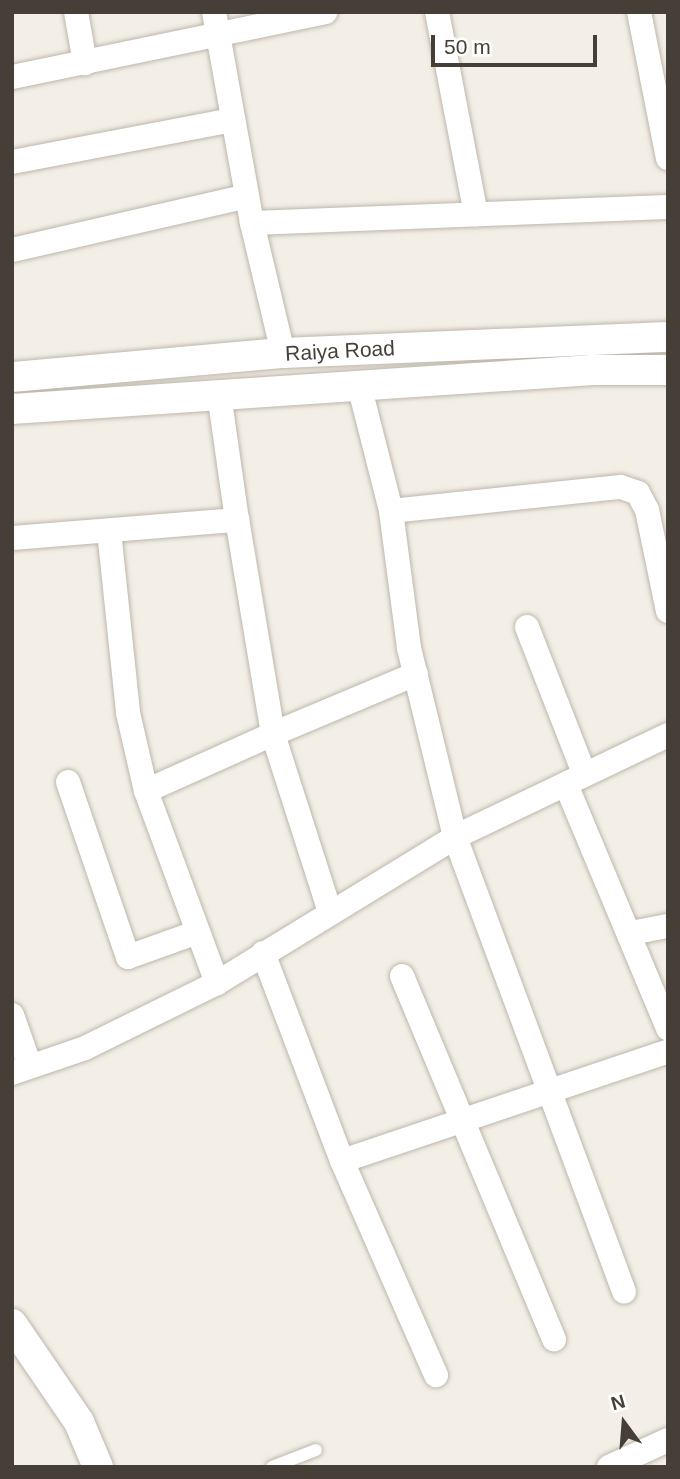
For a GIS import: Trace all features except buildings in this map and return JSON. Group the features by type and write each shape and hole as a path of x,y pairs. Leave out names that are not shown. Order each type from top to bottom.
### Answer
{"street":[{"path":"76,12 85,63"},
{"path":"12,78 85,63 216,24 325,12"},
{"path":"437,12 476,215"},
{"path":"639,12 668,158"},
{"path":"216,24 247,196 283,353"},
{"path":"12,162 233,120"},
{"path":"12,250 247,196"},
{"path":"253,223 668,206"},
{"name":"Raiya Road","path":"12,377 283,353 668,337"},
{"name":"Raiya Road","path":"12,409 219,393 593,370 668,370"},
{"path":"359,385 391,511 416,674 455,837 624,1292"},
{"path":"219,393 273,734 330,912"},
{"path":"391,511 621,487 638,493 647,510 668,611"},
{"path":"12,538 237,520"},
{"path":"109,531 128,713 146,790 217,983"},
{"path":"527,627 575,780 668,1029"},
{"path":"146,790 416,674"},
{"path":"12,1015 21,1070 85,1048 217,983 455,837 668,734"},
{"path":"68,782 128,957 198,932"},
{"path":"631,933 668,926"},
{"path":"263,953 342,1161 436,1375"},
{"path":"402,976 554,1340"},
{"path":"342,1161 668,1051"},
{"path":"12,1324 79,1422 98,1467"},
{"path":"609,1467 668,1440"}],"lane":[{"path":"272,1467 316,1450"}]}
